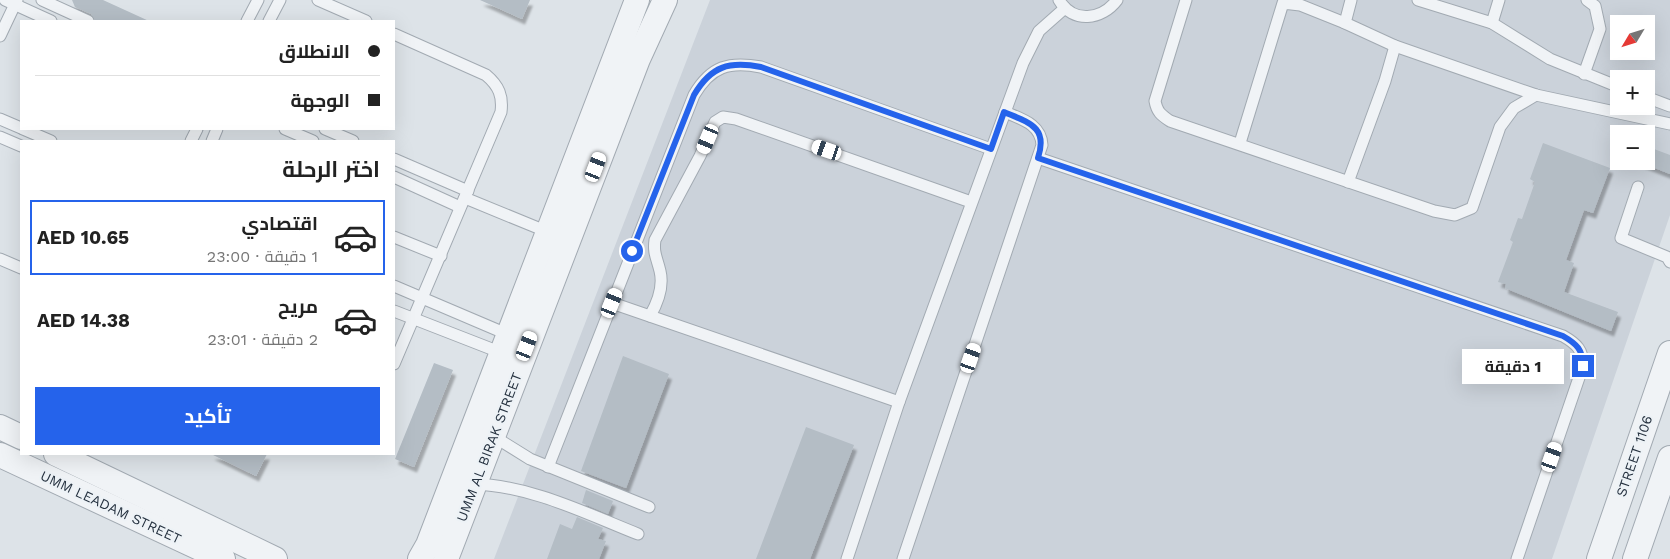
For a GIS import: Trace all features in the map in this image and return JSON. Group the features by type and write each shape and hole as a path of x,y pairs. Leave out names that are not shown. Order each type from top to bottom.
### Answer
{"street":[{"name":"UMM AL BIRAK STREET","path":"446,559 493,436 628,56 637,0"},
{"name":"UMM AL BIRAK STREET","path":"420,559 428,545 548,232 628,56 665,0"},
{"name":"STREET 1106","path":"1599,559 1670,353"},
{"path":"0,427 20,437"},
{"name":"UMM LEADAM STREET","path":"0,455 45,464 223,559"},
{"name":"UMM LEADAM STREET","path":"58,455 275,559"},
{"path":"1668,463 1670,503"},
{"path":"1635,559 1668,463"}],"lane":[{"path":"42,0 86,20"},
{"path":"248,20 258,0"},
{"path":"270,20 280,0"},
{"path":"318,0 364,20"},
{"path":"847,559 899,402 1023,62 1039,31 1062,4 1074,14 1091,17 1106,12 1117,0"},
{"path":"1186,0 1155,101 1157,110 1170,121 1240,143 1348,182 1434,210 1455,215 1472,208 1500,127 1514,108 1536,95"},
{"path":"1345,23 1351,0"},
{"path":"1418,0 1492,23 1550,59 1610,84"},
{"path":"1492,23 1499,0"},
{"path":"1584,74 1600,30 1595,6 1587,0"},
{"path":"0,36 12,2 49,20"},
{"path":"1240,143 1279,2 1300,5 1395,46 1536,95 1670,124"},
{"path":"395,34 486,75 500,91 502,102 501,112 424,299 413,319 395,362"},
{"path":"1348,182 1385,81 1395,46"},
{"path":"548,467 694,95 706,78 716,70 744,64 761,67 991,149"},
{"path":"1655,100 1670,106"},
{"path":"903,559 1042,145 1037,130 1026,121 1004,112"},
{"path":"650,316 661,292 660,270 653,252 655,240 700,156 715,122 722,117 736,118 971,202"},
{"path":"0,119 20,127"},
{"path":"26,130 49,140"},
{"path":"286,130 311,140"},
{"path":"327,130 348,140"},
{"path":"0,137 20,146"},
{"path":"1038,158 1554,333 1574,342 1583,356 1583,366 1517,559"},
{"path":"395,160 464,198"},
{"path":"395,177 464,198 548,232"},
{"path":"1638,187 1621,238 1669,258"},
{"path":"395,237 441,256"},
{"path":"0,259 20,268"},
{"path":"395,286 424,299 505,344"},
{"path":"612,303 899,402"},
{"path":"395,310 413,319 454,332 505,344"},
{"path":"493,436 530,459 649,507"},
{"path":"474,484 497,485 529,492 638,534"}],"shaded area":[{"path":"710,0 1670,0 1670,215 1552,559 494,559"}],"building":[{"path":"72,0 103,0 147,20 95,20 91,14 75,7"},
{"path":"480,0 530,0 522,19"},
{"path":"1543,143 1610,168 1593,213 1584,210 1566,260 1574,263 1564,292 1618,312 1611,331 1505,288 1506,284 1498,282 1513,242 1510,240 1518,218 1522,219 1535,182 1530,179"},
{"path":"1655,149 1670,155 1670,174 1655,168"},
{"path":"623,356 669,374 626,488 581,471"},
{"path":"434,363 453,370 414,467 395,459"},
{"path":"806,427 854,445 810,559 756,559"},
{"path":"213,455 266,455 256,476"},
{"path":"586,490 613,501 608,514 582,503"},
{"path":"577,517 603,528 598,539 606,541 599,559 547,559 560,524 572,529"}],"route":[{"path":"632,251 694,95 706,78 716,70 744,64 761,67 991,149 1004,112 1026,121 1037,130 1042,139 1038,158 1563,336 1574,342 1580,349 1583,356 1583,366"}]}
